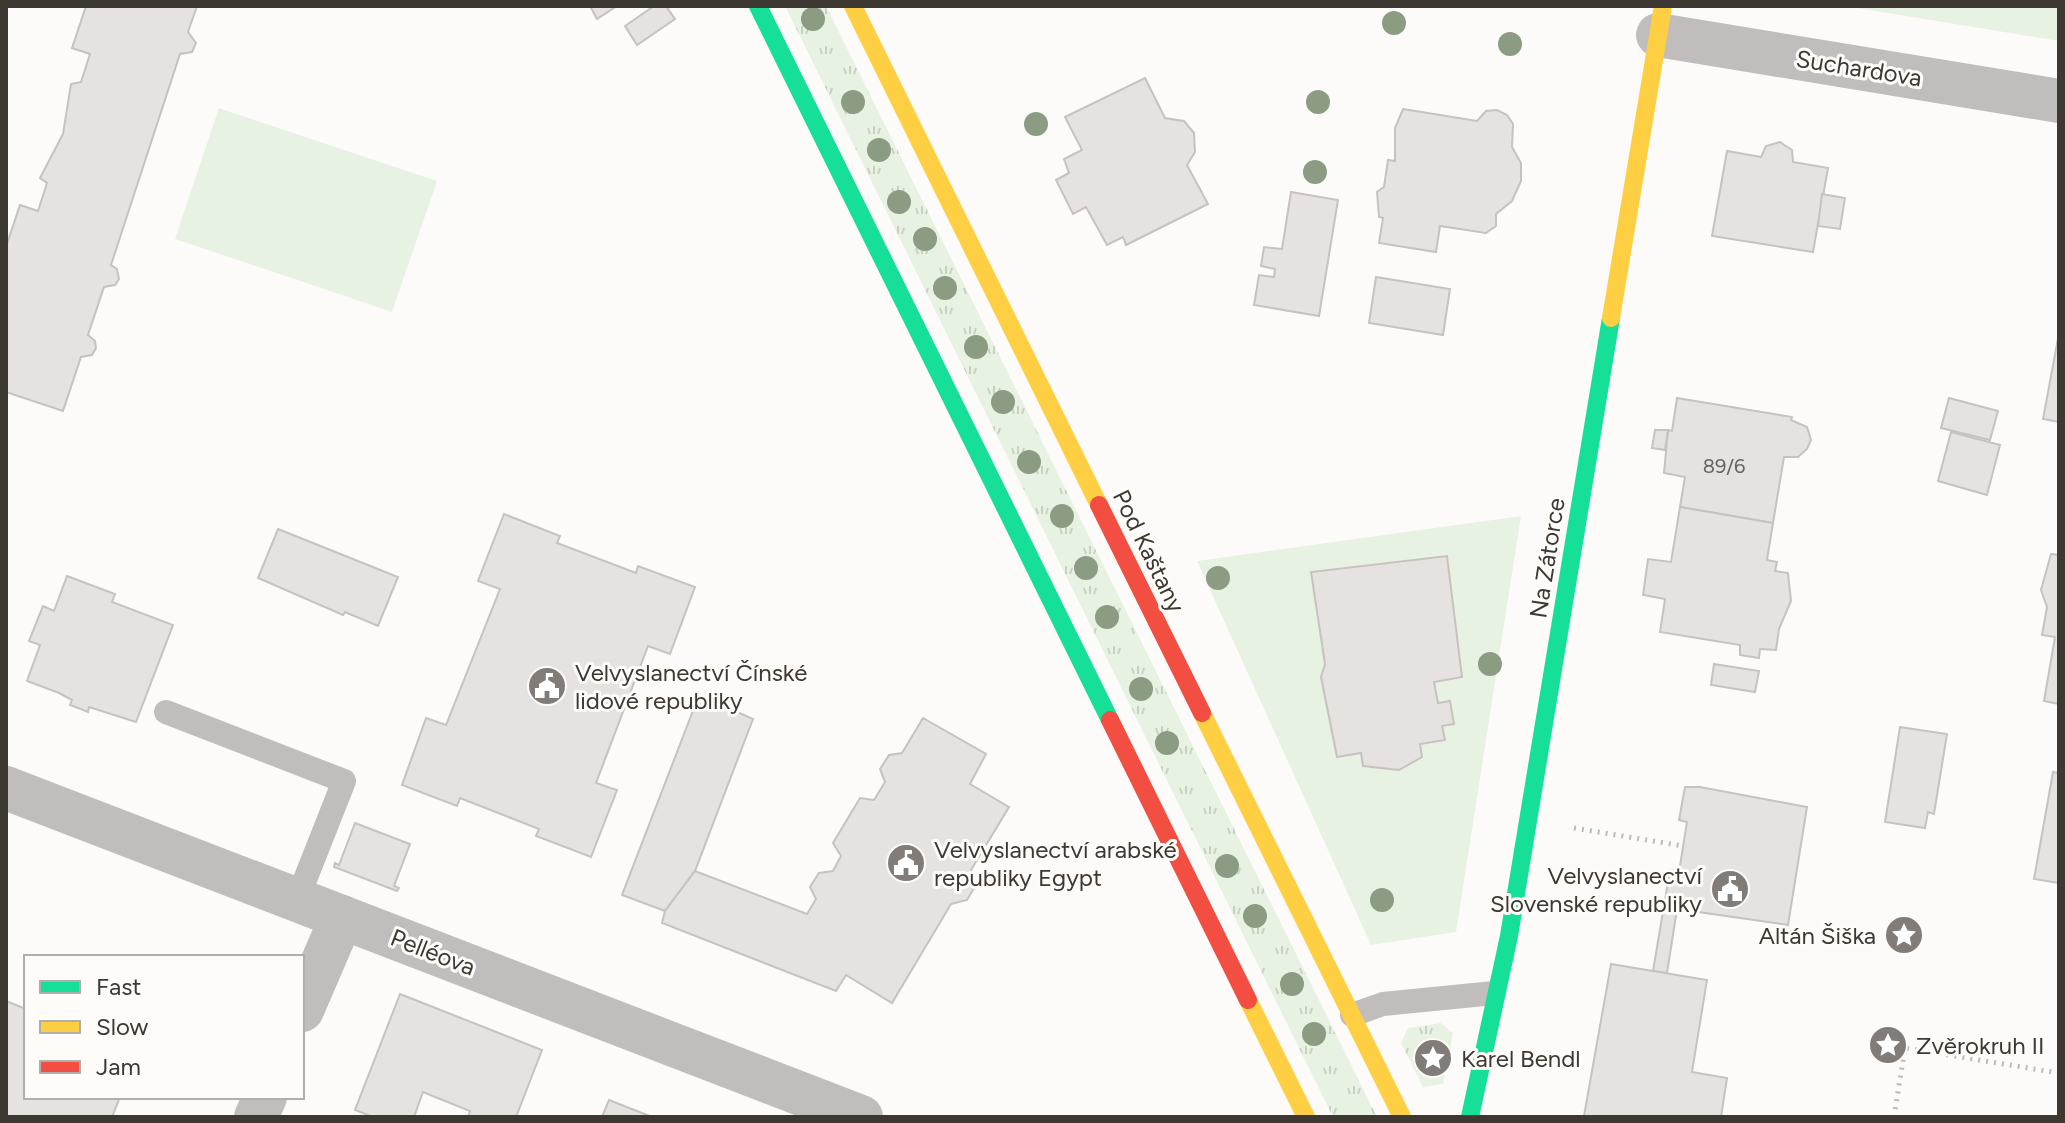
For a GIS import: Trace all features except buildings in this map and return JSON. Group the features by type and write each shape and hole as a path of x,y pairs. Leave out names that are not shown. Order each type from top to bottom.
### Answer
{"main road":[{"path":"758,6 1306,1117"},
{"name":"Pod Kaštany","path":"853,6 1402,1117"},
{"name":"Na Zátorce","path":"1470,1117 1494,993 1509,936 1661,21"}],"street":[{"name":"Suchardova","path":"1661,21 2059,101"},
{"name":"Pelléova","path":"6,788 861,1117"},
{"path":"304,1005 342,917"}],"lane":[{"path":"166,712 344,781 297,900"},
{"path":"1352,1015 1383,1004 1494,993"}],"path":[{"path":"1569,828 1683,846"},
{"path":"1894,1117 1905,1048 2059,1073"}],"green space":[{"path":"785,6 826,6 1377,1117 1333,1117"},
{"path":"1845,6 2059,6 2059,41"},
{"path":"219,108 437,181 392,312 175,239"},
{"path":"1521,516 1456,932 1371,945 1197,561","holes":["1447,556 1462,677 1434,682 1438,703 1451,702 1454,724 1442,726 1444,740 1420,744 1422,757 1399,770 1363,767 1361,753 1337,756 1321,677 1325,664 1312,572"]},
{"path":"1441,1023 1453,1033 1443,1084 1423,1087 1401,1043 1408,1028"}],"traffic: fast":[{"path":"758,6 1110,720"},
{"path":"1470,1117 1509,936 1611,318"}],"traffic: slow":[{"path":"853,6 1099,505"},
{"path":"1611,318 1663,6"},
{"path":"1202,713 1402,1117"},
{"path":"1248,1000 1306,1117"}],"traffic: jam":[{"path":"1099,505 1202,713"},
{"path":"1110,720 1248,1000"}],"place":[{"name":"Velvyslanectví Čínské lidové republiky","path":"547,686"},
{"name":"Velvyslanectví arabské republiky Egypt","path":"906,863"},
{"name":"Velvyslanectví Slovenské republiky","path":"1730,889"},
{"name":"Altán Šiška","path":"1904,935"},
{"name":"Zvěrokruh II","path":"1888,1045"},
{"name":"Karel Bendl","path":"1433,1058"}]}
